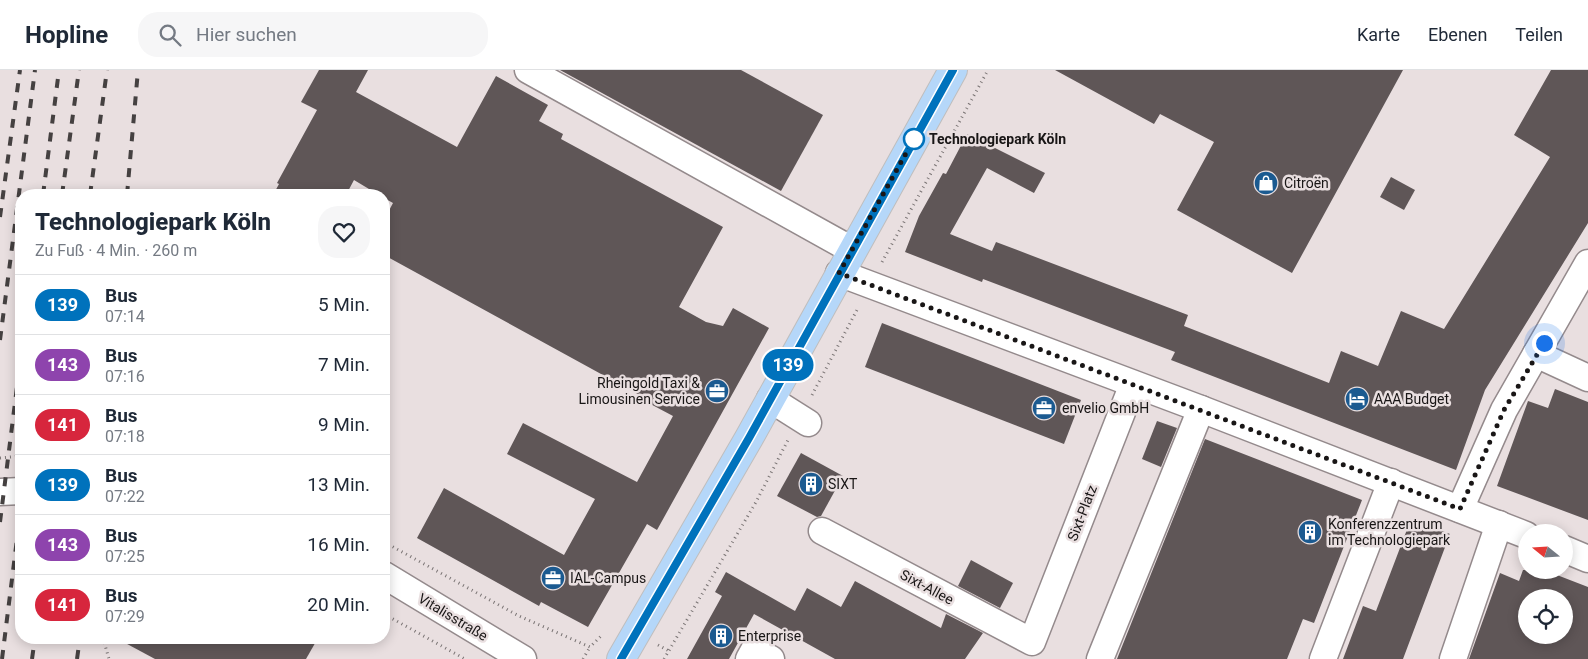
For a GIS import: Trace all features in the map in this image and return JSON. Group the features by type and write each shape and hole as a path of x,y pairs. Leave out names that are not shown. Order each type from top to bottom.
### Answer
{"main road":[{"path":"621,659 770,399 845,261 953,70"}],"street":[{"path":"528,70 845,261 870,285 1201,409 1518,532"},
{"path":"1460,509 1504,410 1588,262"},
{"path":"1536,354 1588,378"},
{"name":"Sixt-Platz","path":"1032,642 1133,384"},
{"path":"770,399 804,420"},
{"path":"1100,659 1201,409"},
{"path":"1323,659 1391,482"},
{"path":"0,492 15,491"},
{"path":"1453,659 1499,524"},
{"name":"Sixt-Allee","path":"822,531 1032,642"},
{"path":"1573,553 1588,559"},
{"name":"Vitalisstraße","path":"390,579 523,659"},
{"path":"749,659 754,650 771,659"}],"path":[{"path":"664,659 804,420 870,285 988,70"},
{"path":"0,458 15,457"},
{"path":"390,545 519,616 590,647"},
{"path":"390,617 465,659"},
{"path":"583,659 590,647 602,635"},
{"path":"105,644 109,659"}],"building":[{"path":"319,70 368,70 356,92 457,147 496,76 548,105 539,121 563,134 561,139 723,227 679,307 706,322 723,326 733,308 769,328 657,530 647,524 588,627 541,602 539,606 417,538 444,488 564,555 595,499 507,454 523,423 637,482 673,416 641,399 643,397 390,258 390,209 393,203 390,201 390,189 369,189 354,180 349,189 276,189 279,184 277,183 317,110 301,102"},
{"path":"560,70 741,70 823,115 781,191"},
{"name":"Citroën","path":"1055,70 1403,70 1292,273 1177,210 1214,142 1160,114 1154,124"},
{"path":"1551,70 1588,70 1588,223 1485,390 1456,470 1171,360 1175,352 983,279 982,282 905,252 919,216 943,173 946,174 967,134 1045,173 1034,193 987,168 950,234 992,251 996,242 1188,315 1184,326 1329,383 1341,351 1378,366 1401,311 1444,329 1550,157 1514,135"},
{"path":"1391,177 1415,190 1404,210 1380,197"},
{"path":"882,323 1081,400 1064,444 865,367"},
{"path":"1555,389 1588,402 1588,520 1497,486 1528,401 1548,408"},
{"path":"1157,421 1177,428 1161,467 1142,459"},
{"path":"1205,439 1362,500 1314,623 1303,619 1287,659 1117,659"},
{"name":"SIXT","path":"801,453 843,476 821,516 817,517 777,496"},
{"path":"1411,519 1450,534 1403,659 1343,659 1363,606 1376,611"},
{"path":"971,560 1013,583 1000,608 958,586"},
{"path":"726,572 795,611 807,588 841,607 855,581 941,628 946,614 983,633 965,659 835,659 754,614 729,659 687,659 722,596 715,592"},
{"path":"1500,573 1519,581 1520,579 1567,579 1588,587 1588,659 1469,659"},
{"path":"127,644 315,644 306,659 155,659"}],"railway":[{"path":"0,217 20,70"},
{"path":"20,189 35,70"},
{"path":"44,189 59,70"},
{"path":"63,189 79,70"},
{"path":"91,189 107,70"},
{"path":"128,189 138,70"},
{"path":"0,340 15,224"},
{"path":"0,522 15,403"},
{"path":"2,659 15,555"},
{"path":"32,659 34,644"},
{"path":"77,659 79,644"}],"bus line":[{"name":"139","path":"621,659 749,438 953,70"}],"place":[{"name":"Technologiepark Köln","path":"914,139"},
{"name":"Citroën","path":"1266,183"},
{"name":"Rheingold Taxi & Limousinen Service","path":"717,391"},
{"name":"AAA Budget","path":"1357,399"},
{"name":"envelio GmbH","path":"1044,408"},
{"name":"SIXT","path":"811,484"},
{"name":"Konferenzzentrum im Technologiepark","path":"1310,532"},
{"name":"IAL-Campus","path":"553,578"},
{"name":"Enterprise","path":"721,636"}],"route":[{"path":"914,139 839,273 1460,509 1504,410 1544,343"}]}
